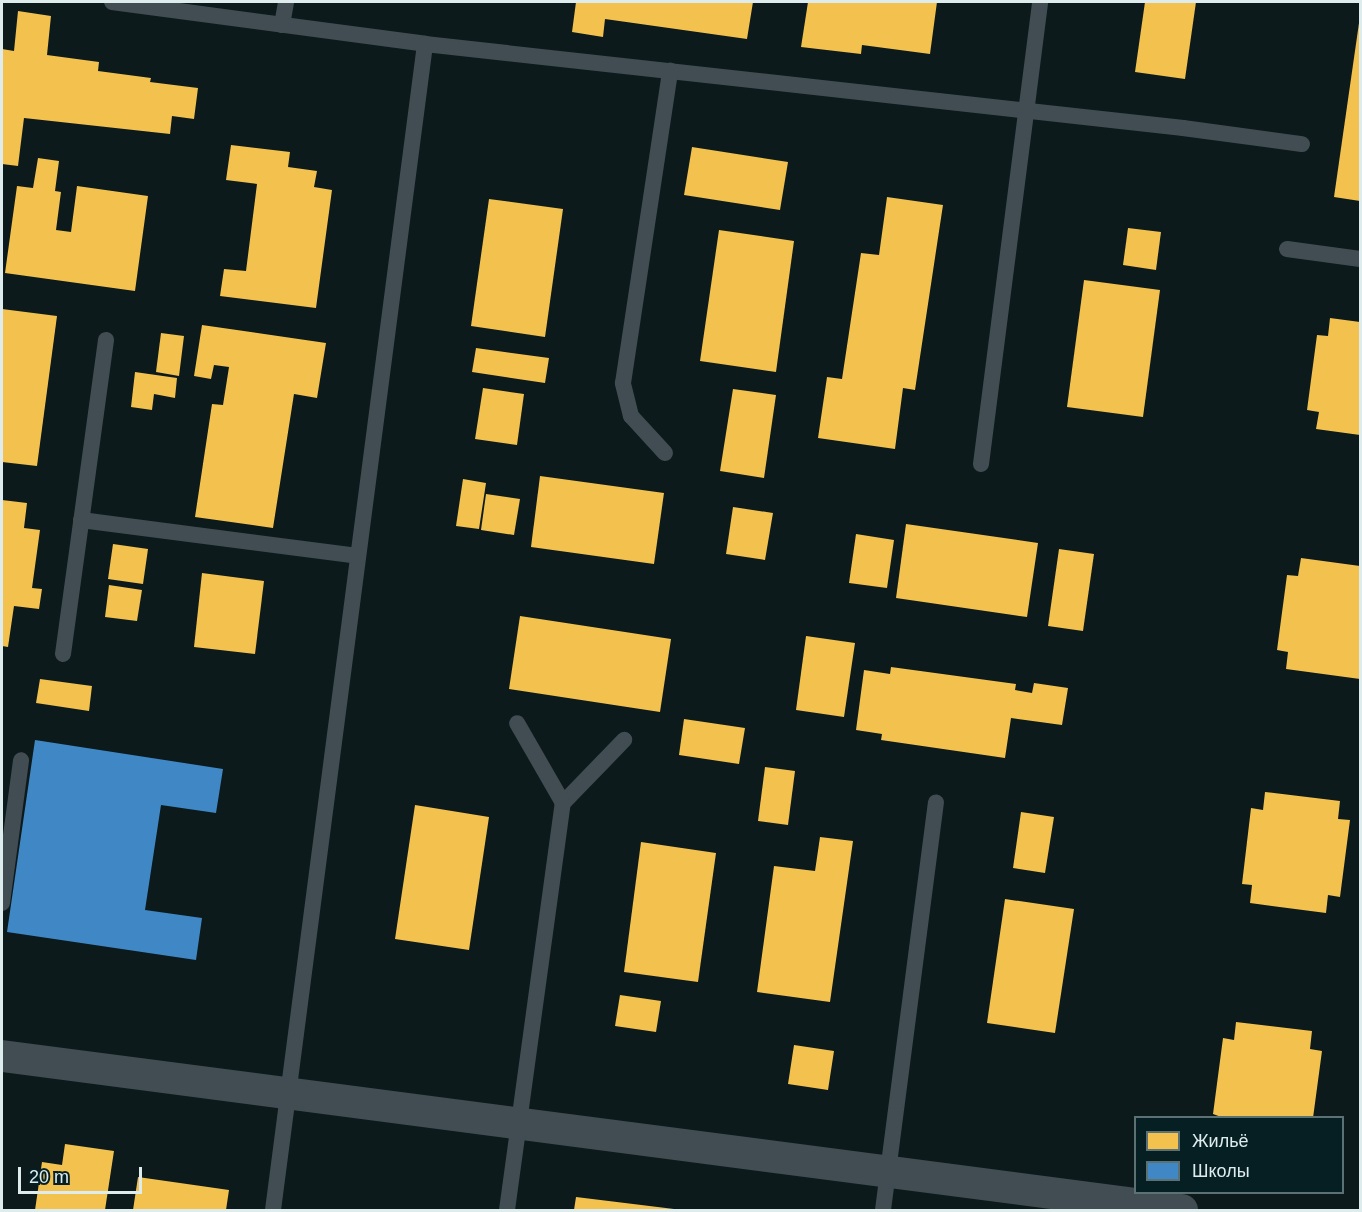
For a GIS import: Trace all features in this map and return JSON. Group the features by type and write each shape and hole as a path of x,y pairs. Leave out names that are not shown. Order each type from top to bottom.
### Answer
{"street":[{"path":"2,1056 1182,1210"}],"lane":[{"path":"112,2 425,44 1025,110 1302,144"},
{"path":"282,25 286,2"},
{"path":"981,464 1040,2"},
{"path":"273,1210 425,44"},
{"path":"665,453 631,416 623,383 670,71"},
{"path":"1287,249 1360,259"},
{"path":"63,654 106,340"},
{"path":"81,520 358,556"},
{"path":"517,723 563,803"},
{"path":"507,1210 563,803 624,740"},
{"path":"2,903 21,760"},
{"path":"883,1210 936,802"}],"building: Жильё":[{"path":"576,2 753,2 747,39 605,19 603,37 572,32"},
{"path":"808,2 937,2 930,54 862,45 861,54 801,47"},
{"path":"1145,2 1196,2 1185,79 1135,72"},
{"path":"18,11 51,16 47,55 99,62 98,71 151,78 150,82 198,88 194,119 172,116 170,134 24,118 18,166 2,164 2,49 14,51"},
{"path":"1360,24 1360,201 1334,197"},
{"path":"231,145 290,152 288,167 317,171 314,187 332,190 316,308 220,296 224,269 246,271 257,184 226,180"},
{"path":"692,147 788,162 780,210 684,195"},
{"path":"38,158 59,161 55,191 61,192 56,230 71,232 77,186 148,196 135,291 5,273 17,186 33,188"},
{"path":"887,197 943,205 915,390 903,388 895,449 818,438 827,377 842,379 861,253 879,255"},
{"path":"489,199 563,209 545,337 471,326"},
{"path":"1128,228 1161,232 1156,270 1123,265"},
{"path":"719,230 794,241 776,372 700,361"},
{"path":"1084,280 1160,290 1143,417 1067,407"},
{"path":"2,309 57,316 37,466 2,462"},
{"path":"1330,318 1360,322 1360,435 1316,429 1319,412 1307,410 1317,335 1328,336"},
{"path":"202,325 326,343 317,398 294,394 273,528 195,517 212,404 223,405 229,367 214,365 211,379 194,376"},
{"path":"161,333 184,336 179,376 156,372"},
{"path":"476,348 549,358 545,383 472,372"},
{"path":"135,372 177,378 175,398 154,394 152,410 131,407"},
{"path":"483,388 524,394 517,445 475,439"},
{"path":"733,389 776,395 764,478 720,471"},
{"path":"540,476 664,493 654,564 531,547"},
{"path":"463,479 486,483 479,529 456,526"},
{"path":"486,494 520,499 514,535 481,530"},
{"path":"2,500 27,503 24,528 40,530 32,588 42,589 39,609 14,606 8,647 2,646"},
{"path":"733,507 773,513 765,560 726,554"},
{"path":"906,524 1038,543 1027,617 896,598"},
{"path":"856,534 894,540 887,588 849,583"},
{"path":"113,544 148,549 143,584 108,579"},
{"path":"1059,549 1094,554 1083,631 1048,626"},
{"path":"1301,558 1360,566 1360,679 1286,669 1288,652 1277,650 1287,575 1298,576"},
{"path":"202,573 264,581 255,654 194,647"},
{"path":"109,585 142,590 137,621 105,617"},
{"path":"520,616 671,639 660,712 509,689"},
{"path":"806,636 855,643 844,717 796,710"},
{"path":"891,667 1016,684 1015,690 1032,693 1034,683 1068,688 1062,725 1011,718 1005,758 881,740 882,734 856,730 864,670 890,674"},
{"path":"40,679 92,686 89,711 36,703"},
{"path":"684,719 745,728 739,764 679,755"},
{"path":"765,767 795,771 788,825 758,821"},
{"path":"1265,792 1340,801 1338,819 1350,820 1340,897 1328,895 1326,913 1250,903 1252,885 1242,884 1251,808 1263,810"},
{"path":"415,805 489,817 469,950 395,939"},
{"path":"1021,812 1054,817 1045,873 1013,868"},
{"path":"820,837 853,841 830,1002 757,992 774,866 815,871"},
{"path":"641,842 716,853 698,982 624,972"},
{"path":"1005,899 1074,909 1055,1033 987,1023"},
{"path":"620,995 661,1001 656,1032 615,1026"},
{"path":"1236,1022 1312,1031 1310,1049 1322,1051 1313,1116 1218,1116 1213,1114 1223,1038 1234,1040"},
{"path":"794,1045 834,1051 828,1090 788,1084"},
{"path":"65,1144 114,1151 105,1210 35,1210 42,1162 62,1165"},
{"path":"138,1177 229,1190 226,1210 133,1210"},
{"path":"576,1197 674,1209 674,1210 574,1210"}],"building: Школы":[{"path":"35,740 223,769 216,813 161,805 145,910 202,918 196,960 7,932"}]}
